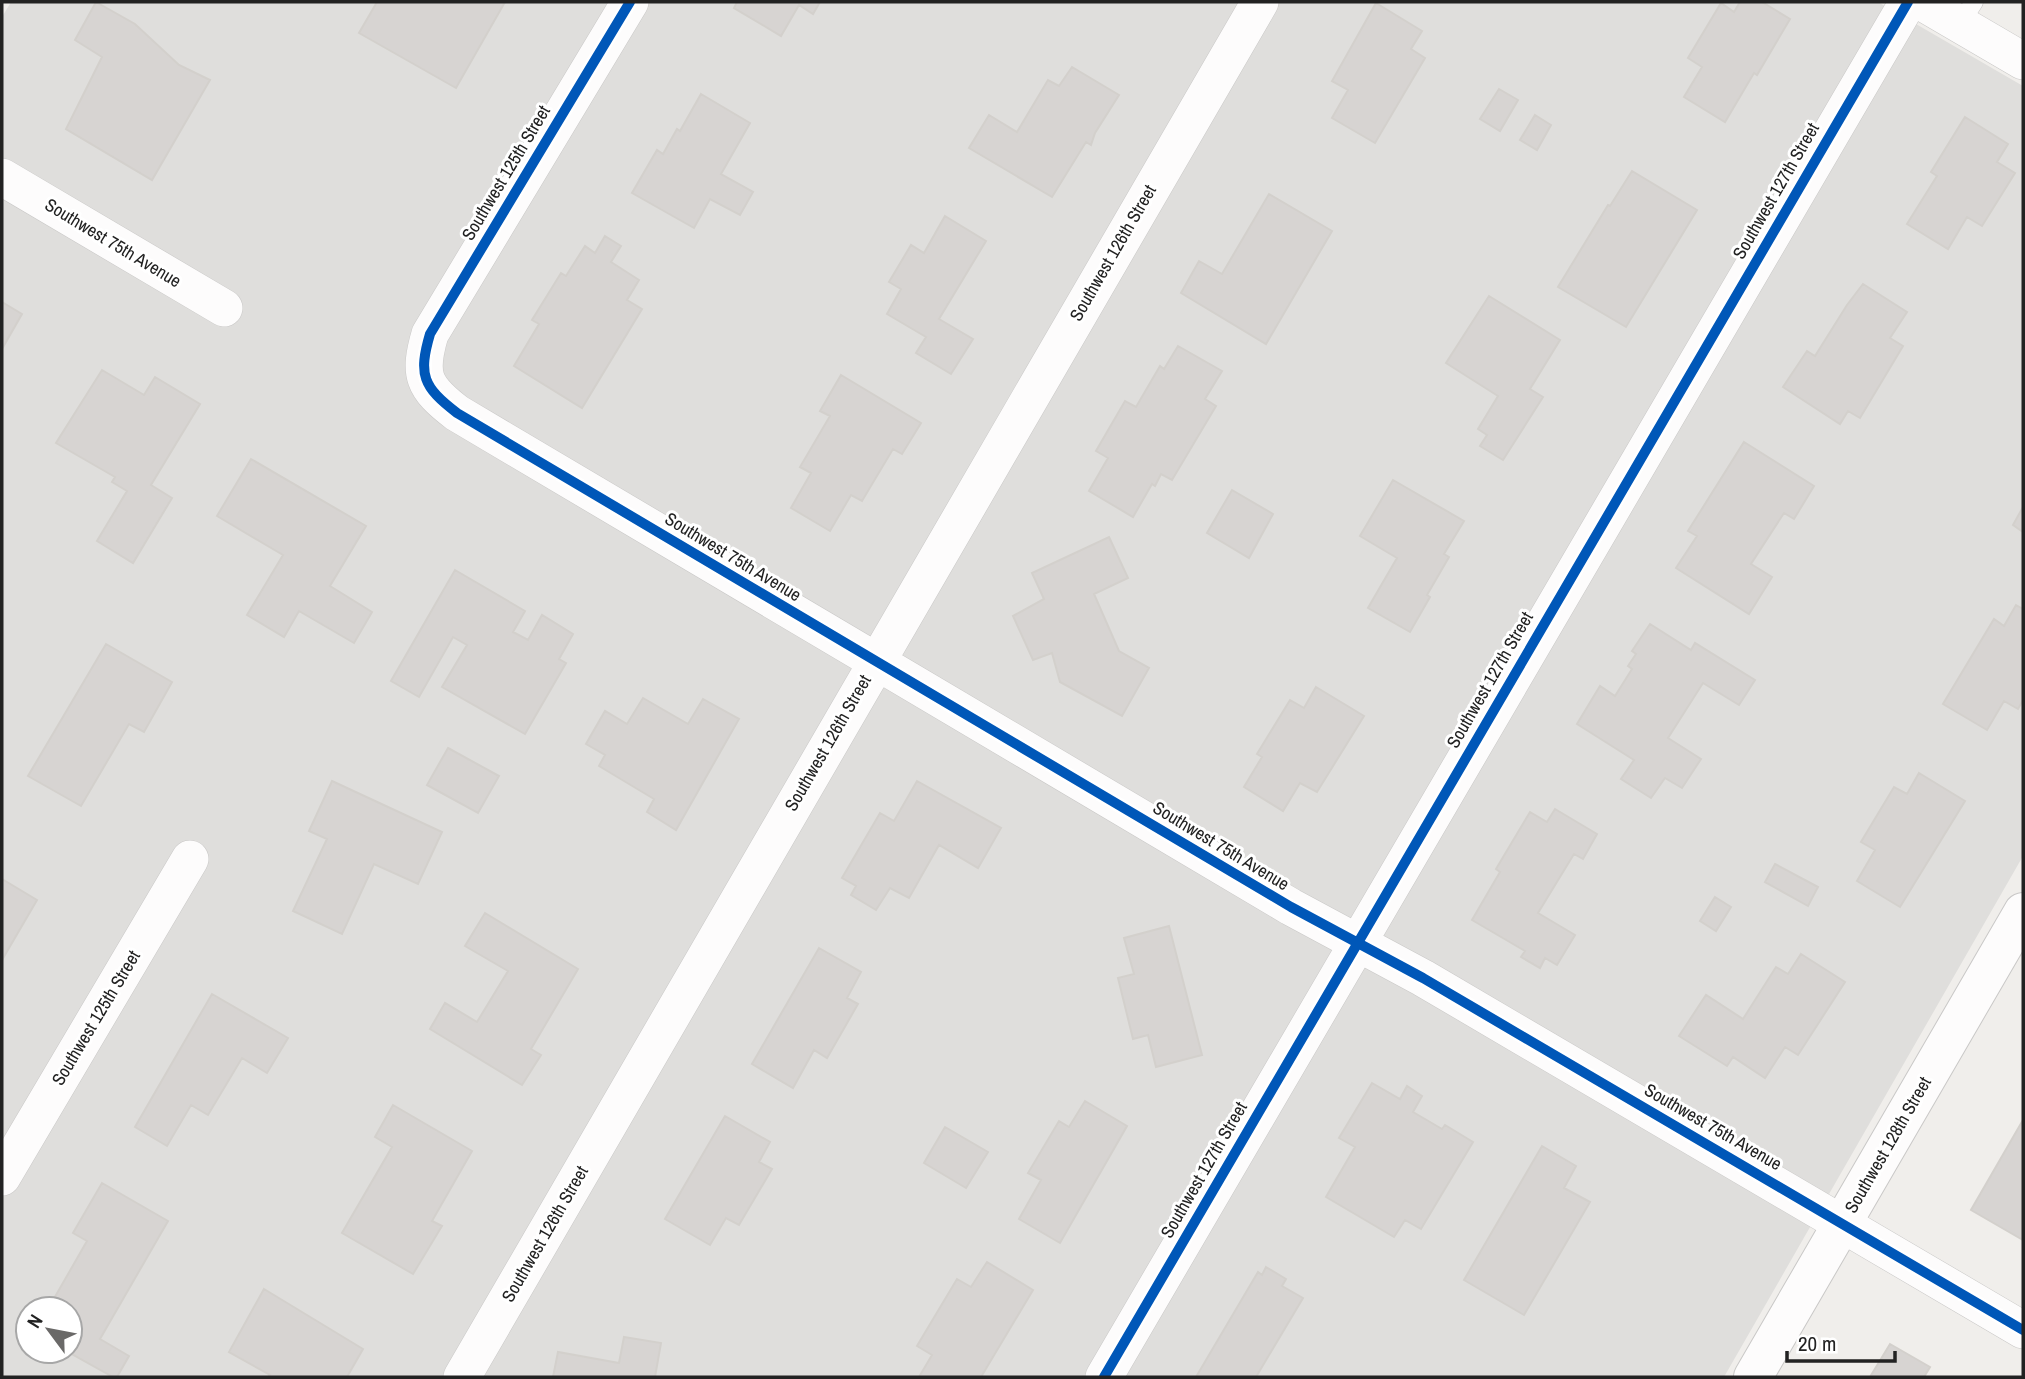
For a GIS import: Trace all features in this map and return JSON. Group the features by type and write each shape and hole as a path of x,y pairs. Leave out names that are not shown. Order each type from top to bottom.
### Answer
{"street":[{"name":"Southwest 125th Street","path":"422,367 430,334 630,2"},
{"name":"Southwest 126th Street","path":"462,1377 1260,2"},
{"name":"Southwest 127th Street","path":"1104,1377 1908,2"},
{"path":"1922,2 1967,13 2023,61"},
{"name":"Southwest 75th Avenue","path":"2,177 224,308"},
{"name":"Southwest 75th Avenue","path":"422,367 429,385 439,399 457,413 1291,907 1447,992 2023,1330"},
{"name":"Southwest 125th Street","path":"2,1177 190,859"},
{"name":"Southwest 128th Street","path":"1753,1377 2023,912"}],"shaded area":[{"path":"11,2 1878,2 2023,86 2023,856 1724,1377 2,1377 2,17"}],"building":[{"path":"96,2 135,24 179,65 210,80 152,180 66,129 102,57 75,40"},
{"path":"377,2 505,2 456,88 359,33"},
{"path":"737,2 820,2 813,14 799,5 781,36 734,8"},
{"path":"1740,2 1762,2 1790,19 1725,122 1684,97 1702,67 1688,58 1721,3 1734,12"},
{"path":"1376,3 1422,31 1411,49 1425,58 1375,143 1332,118 1348,90 1332,81"},
{"path":"1072,67 1119,95 1095,133 1091,145 1086,142 1052,197 969,148 989,115 1017,132 1048,80 1059,86"},
{"path":"1499,89 1518,100 1500,131 1480,119"},
{"path":"701,94 750,123 721,174 753,192 740,215 710,199 694,228 632,193 657,150 663,154"},
{"path":"1535,115 1551,125 1537,150 1520,140"},
{"path":"1965,117 2008,144 1997,162 2015,173 1982,226 1967,217 1948,249 1907,224 1937,176 1931,172"},
{"path":"1632,171 1697,210 1626,327 1558,287"},
{"path":"1269,194 1332,231 1266,344 1181,293 1199,261 1222,274"},
{"path":"945,216 986,241 939,319 973,339 951,374 916,353 926,337 887,314 901,289 889,282 911,245 924,253"},
{"path":"605,236 621,246 611,262 639,280 627,300 642,309 582,408 514,366 539,324 532,320 561,273 566,276 585,246 595,253"},
{"path":"1863,284 1907,312 1890,338 1903,346 1860,418 1848,411 1840,424 1783,387 1807,351 1815,356"},
{"path":"1489,296 1560,340 1530,389 1543,397 1503,460 1480,446 1487,435 1478,429 1498,396 1446,363"},
{"path":"2,302 22,314 2,349"},
{"path":"1178,346 1222,371 1205,399 1216,406 1172,480 1161,474 1133,517 1089,491 1108,458 1096,451 1125,401 1136,407 1160,366 1164,369"},
{"path":"102,370 144,395 155,377 200,404 151,485 172,498 133,563 97,541 127,491 112,482 115,477 56,443"},
{"path":"841,375 921,423 902,454 893,449 862,501 851,495 830,531 791,508 811,473 800,467 830,416 820,411"},
{"path":"1744,442 1814,486 1794,519 1784,513 1751,564 1772,577 1749,614 1676,568 1697,536 1688,531"},
{"path":"251,459 366,526 330,586 372,612 354,643 299,611 284,637 247,615 283,555 217,516"},
{"path":"1393,480 1464,521 1444,554 1449,557 1410,632 1368,608 1397,558 1360,536"},
{"path":"1232,490 1273,514 1249,558 1207,533"},
{"path":"2023,507 2023,532 2013,525"},
{"path":"1109,537 1128,578 1094,594 1119,651 1149,668 1122,716 1060,682 1052,653 1033,660 1013,616 1044,599 1032,573"},
{"path":"455,570 525,611 513,632 528,640 542,615 573,634 559,659 566,663 525,734 442,687 467,645 453,637 419,697 391,681"},
{"path":"2016,605 2023,609 2023,700 2018,709 2004,701 1987,730 1943,704 1994,619 2004,626"},
{"path":"1650,624 1691,650 1695,643 1755,680 1739,705 1703,683 1668,738 1701,759 1682,788 1665,778 1651,798 1621,779 1634,760 1577,724 1600,686 1615,696 1632,669 1628,666 1636,654 1632,651"},
{"path":"106,644 172,682 144,732 129,724 81,806 28,776"},
{"path":"1316,687 1364,716 1317,792 1300,783 1283,811 1244,787 1262,757 1257,754 1290,700 1304,708"},
{"path":"643,698 688,724 703,699 739,719 676,830 647,812 654,799 599,766 605,755 586,744 605,711 627,724"},
{"path":"448,748 499,776 478,813 427,785"},
{"path":"1919,773 1965,801 1900,907 1857,881 1875,850 1861,842 1894,787 1907,794"},
{"path":"332,781 442,832 418,884 374,864 342,934 293,911 327,839 309,831"},
{"path":"917,781 1001,828 978,868 939,845 909,898 890,888 876,910 851,895 856,886 842,878 880,813 894,821"},
{"path":"1555,809 1597,834 1583,859 1574,854 1538,913 1575,935 1557,965 1545,958 1540,968 1521,957 1525,951 1472,920 1500,872 1496,869 1530,812 1547,822"},
{"path":"1775,864 1818,887 1808,906 1765,882"},
{"path":"2,879 37,900 2,960"},
{"path":"1715,897 1731,907 1716,931 1700,921"},
{"path":"485,913 578,969 531,1049 541,1055 522,1085 430,1029 445,1003 477,1022 508,971 465,946"},
{"path":"1169,926 1202,1055 1156,1067 1148,1035 1133,1039 1118,978 1134,974 1124,938"},
{"path":"819,948 861,972 847,998 858,1004 827,1058 814,1050 793,1088 752,1064"},
{"path":"1801,954 1845,982 1798,1055 1785,1047 1765,1078 1733,1057 1727,1066 1679,1036 1706,995 1743,1019 1776,967 1788,974"},
{"path":"212,994 288,1038 267,1073 242,1058 208,1115 191,1105 167,1146 135,1127"},
{"path":"1372,1083 1400,1099 1407,1086 1422,1096 1413,1112 1442,1129 1445,1125 1473,1142 1421,1229 1405,1220 1394,1237 1326,1197 1355,1147 1339,1138"},
{"path":"1085,1101 1127,1126 1060,1243 1019,1219 1041,1180 1028,1173 1059,1121 1069,1127"},
{"path":"393,1105 472,1151 432,1221 442,1226 413,1274 342,1233 392,1147 375,1137"},
{"path":"725,1116 770,1142 759,1162 772,1169 739,1225 726,1218 710,1245 665,1219"},
{"path":"2023,1120 2023,1240 1971,1210"},
{"path":"945,1127 988,1152 966,1188 924,1163"},
{"path":"1542,1146 1576,1166 1564,1188 1590,1202 1524,1315 1464,1280"},
{"path":"102,1183 168,1221 100,1339 129,1356 117,1377 84,1361 84,1295 56,1295 87,1241 73,1233"},
{"path":"987,1262 1033,1290 981,1377 919,1377 932,1355 917,1346 957,1279 971,1287"},
{"path":"1266,1267 1286,1279 1282,1286 1303,1298 1256,1377 1196,1377 1258,1272 1262,1275"},
{"path":"264,1289 363,1349 347,1377 268,1377 270,1375 229,1352"},
{"path":"624,1337 661,1343 655,1377 553,1377 558,1352 619,1363"},
{"path":"1890,1344 1930,1367 1924,1377 1870,1377"}],"cycle path":[{"path":"630,2 430,334 424,360 426,379 446,404 457,413 1291,907 1423,978 2023,1330"},
{"path":"1104,1377 1908,2"}]}
